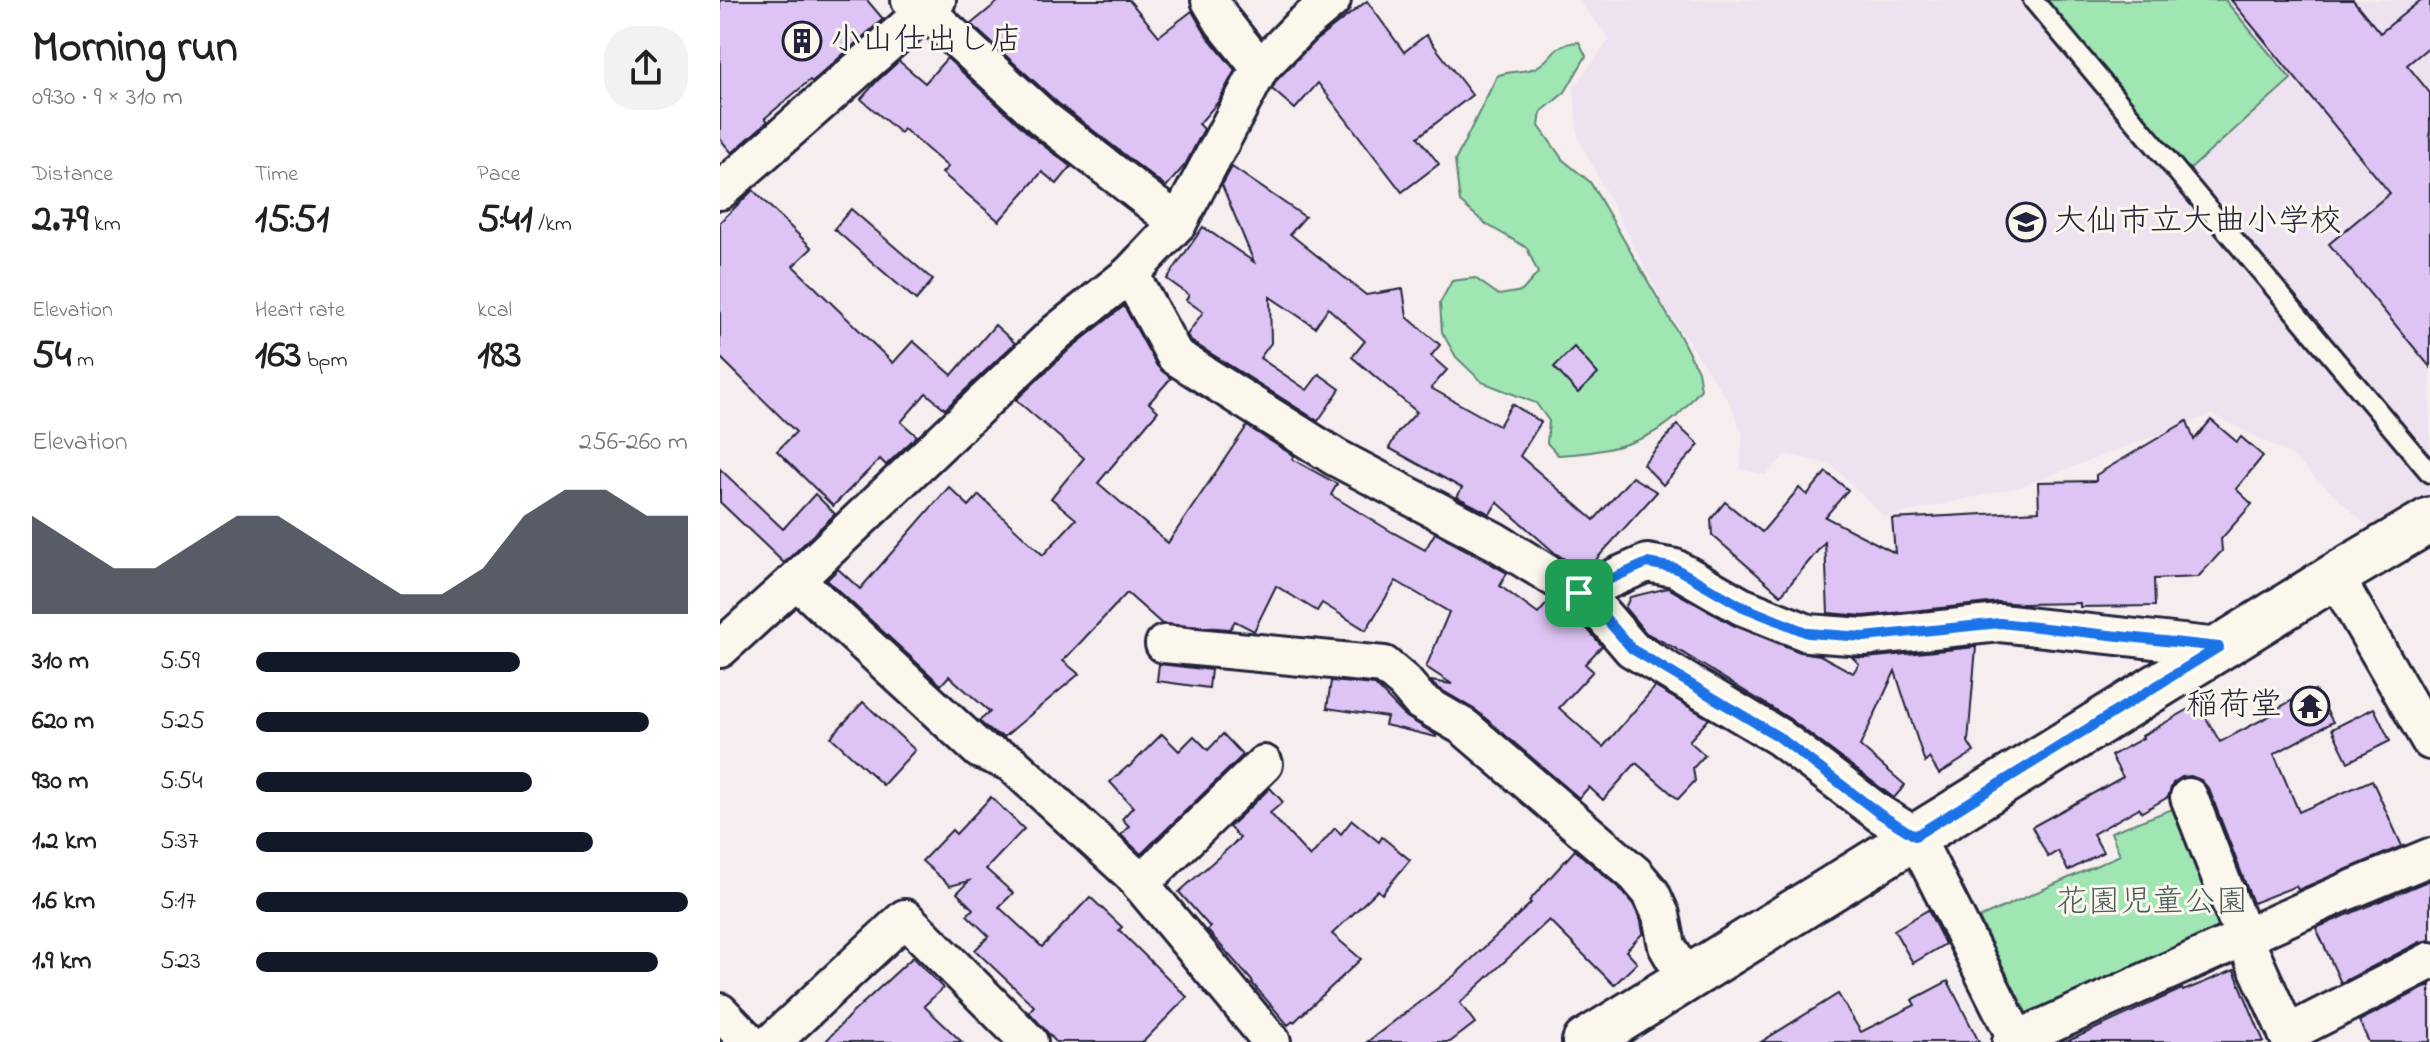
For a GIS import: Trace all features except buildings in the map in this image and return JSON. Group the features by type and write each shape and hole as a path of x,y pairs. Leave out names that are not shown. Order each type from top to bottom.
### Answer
{"main road":[{"path":"1585,1042 2219,647 2430,520"}],"street":[{"path":"1210,0 1223,22 1260,68"},
{"path":"723,640 796,580 1057,332 1130,274 1178,223 1260,68 1332,0"},
{"path":"720,191 924,3 1044,119 1178,223"},
{"path":"1130,274 1175,356 1335,457 1495,541 1590,600 1632,649 1779,737 1880,814 1915,836 2016,1041 2430,857"},
{"path":"1579,593 1647,563 1675,568 1741,606 1808,633 1864,637 2000,623 2219,647"},
{"path":"2335,576 2430,741"},
{"path":"796,580 980,750 1011,763 1140,884 1272,1042"},
{"path":"1164,644 1384,665 1421,702 1464,727 1635,874 1651,893 1661,915 1667,946 1686,979"},
{"path":"1140,884 1264,764"},
{"path":"2189,797 2244,938 2289,1038 2430,961"},
{"path":"772,1042 905,918 1029,1042"},
{"path":"720,1012 749,1042"}],"lane":[{"path":"2033,0 2430,473"}],"shaded area":[{"name":"大仙市立大曲小学校","path":"1578,0 2430,0 2430,494 2371,529 2290,454 2212,414 2022,486 1885,517 1832,465 1786,454 1766,475 1740,469 1743,434 1730,403 1665,307 1578,137 1574,88 1610,39"}],"green space":[{"path":"2043,0 2225,0 2291,79 2187,172"},
{"path":"1579,42 1586,56 1565,92 1541,112 1539,126 1563,160 1590,182 1681,338 1698,371 1701,389 1676,417 1636,441 1590,452 1558,455 1547,443 1549,421 1536,403 1482,382 1456,357 1442,332 1440,303 1452,281 1475,278 1499,295 1522,291 1538,273 1527,248 1486,224 1460,202 1455,161 1497,76 1535,68 1558,48"},
{"name":"花園児童公園","path":"2178,807 2224,924 2216,939 2030,1021 1979,918 2120,855 2111,832"}],"place":[{"name":"小山仕出し店","path":"802,41"},
{"name":"大仙市立大曲小学校","path":"2026,222"},
{"name":"稲荷堂","path":"2310,706"}],"route":[{"path":"1647,563 1675,568 1741,606 1808,633 1864,637 2000,623 2219,647 1915,836 1880,814 1779,737 1632,649 1590,600 1579,593 1647,563"}]}
